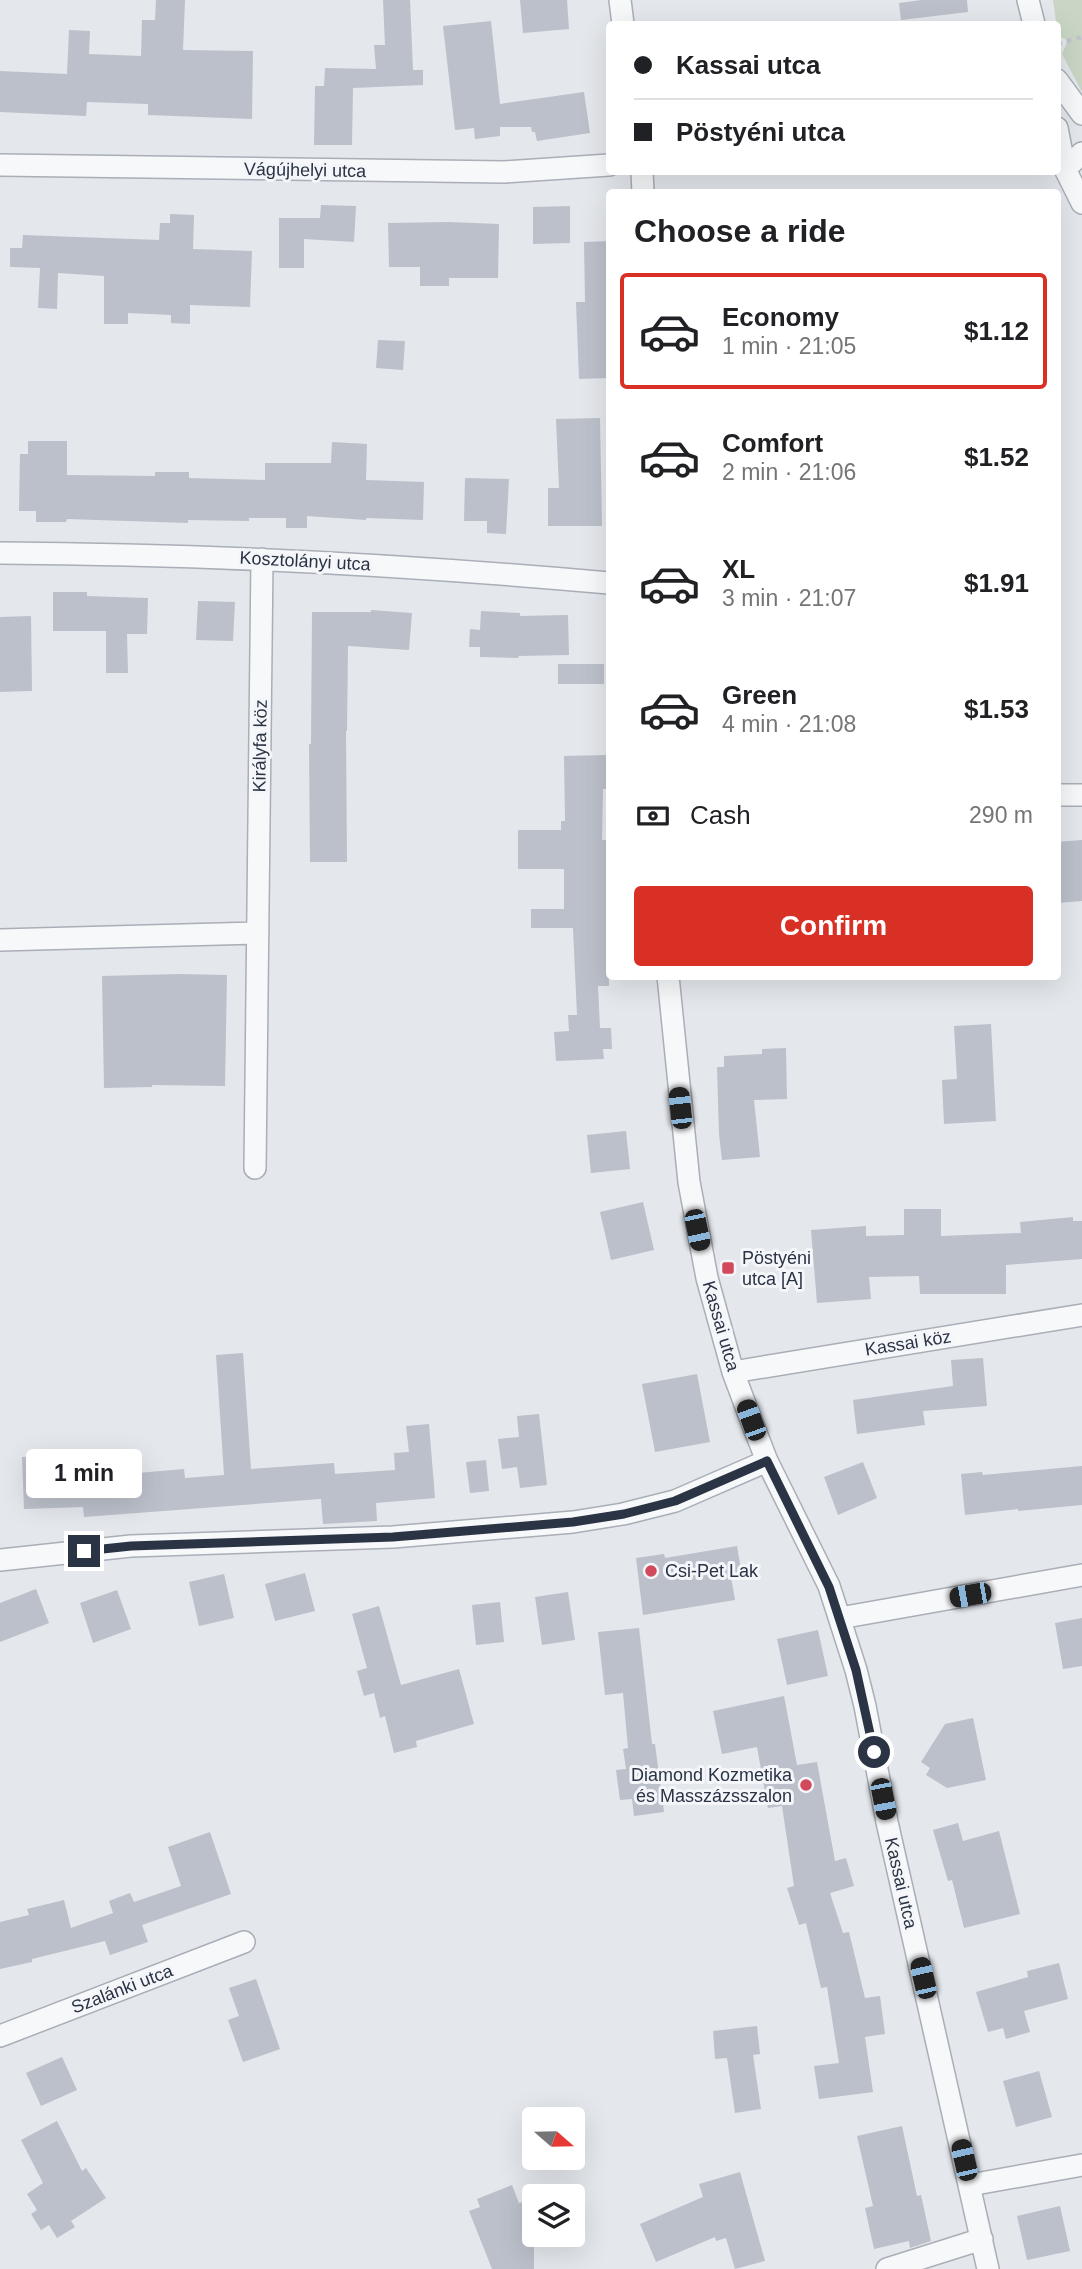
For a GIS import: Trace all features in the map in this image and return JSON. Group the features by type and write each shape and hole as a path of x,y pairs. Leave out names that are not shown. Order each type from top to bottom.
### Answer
{"street":[{"path":"620,0 623,21"},
{"path":"1028,0 1033,21"},
{"path":"1061,85 1082,114"},
{"path":"1082,153 1061,169 1082,203"},
{"name":"Vágújhelyi utca","path":"0,165 491,172 606,165"},
{"name":"Kosztolányi utca","path":"0,553 262,559 437,568 606,583"},
{"name":"Királyfa köz","path":"255,1168 262,559"},
{"path":"1061,795 1082,795"},
{"path":"0,940 258,933"},
{"name":"Kassai utca","path":"668,980 677,1083 691,1194 707,1278 733,1372 767,1461 829,1587 865,1706 887,1822 988,2269"},
{"name":"Kassai köz","path":"733,1372 1082,1315"},
{"path":"0,1560 131,1546 393,1537 573,1522 624,1514 675,1501 767,1461"},
{"path":"840,1618 1082,1576"},
{"name":"Szalánki utca","path":"0,2035 244,1942"},
{"path":"970,2185 1082,2165"},
{"path":"887,2269 982,2239"}],"path":[{"path":"1061,43 1082,37"}],"green space":[{"path":"1053,0 1082,0 1082,92 1062,54 1068,40 1061,37 1061,21 1056,21"}],"building":[{"path":"156,0 185,0 183,50 253,51 252,119 148,115 148,104 87,102 86,116 0,112 0,71 67,74 69,30 90,31 89,54 141,56 142,20 155,20"},
{"path":"383,0 410,0 413,70 423,70 423,85 353,88 352,145 314,145 315,86 324,86 325,68 376,69 374,45 385,45"},
{"path":"520,0 567,0 569,29 523,33"},
{"path":"967,0 968,12 901,20 899,3"},
{"path":"491,21 500,104 584,92 590,133 537,141 531,127 500,127 500,136 475,139 474,128 455,130 443,26"},
{"path":"321,205 356,206 354,242 304,239 304,268 279,268 279,218 320,218"},
{"path":"570,206 570,243 533,244 533,207"},
{"path":"170,214 194,215 193,249 252,251 250,307 190,305 190,324 171,323 171,315 128,313 128,324 104,324 104,276 58,273 57,309 38,308 40,268 10,267 10,248 22,248 23,235 159,240 160,223 170,223"},
{"path":"388,223 499,224 498,278 449,278 449,286 420,286 420,267 389,267"},
{"path":"606,241 606,378 579,379 576,302 585,302 584,242"},
{"path":"378,340 405,341 403,370 376,368"},
{"path":"600,418 602,526 548,526 548,488 559,488 556,419"},
{"path":"28,441 67,441 67,475 155,476 155,472 189,472 189,478 265,480 265,463 331,463 332,442 367,444 366,480 424,482 423,520 307,516 307,528 286,528 286,518 249,518 249,521 188,520 188,523 67,519 66,522 36,522 36,511 19,511 20,454 28,454"},
{"path":"465,478 509,479 506,534 487,533 487,521 464,521"},
{"path":"53,592 87,592 87,596 148,598 147,634 127,634 128,673 106,673 106,631 53,631"},
{"path":"198,601 235,602 233,641 196,640"},
{"path":"371,610 412,613 409,650 348,646 347,862 310,862 312,612"},
{"path":"481,611 520,613 520,616 568,615 569,655 480,657 480,647 469,647 470,629 480,630"},
{"path":"31,616 32,691 0,692 0,617"},
{"path":"558,664 604,664 604,684 558,684"},
{"path":"606,755 602,840 606,840 606,980 609,980 609,986 598,986 600,1028 611,1028 612,1049 603,1049 604,1059 556,1061 554,1032 569,1031 568,1015 577,1015 573,928 531,928 531,909 564,909 564,869 518,869 518,830 561,830 561,821 565,821 564,756"},
{"path":"1082,840 1082,901 1061,903 1061,842"},
{"path":"227,975 225,1086 152,1085 104,1088 102,976"},
{"path":"991,1024 996,1121 944,1124 942,1080 957,1079 954,1026"},
{"path":"786,1048 787,1099 754,1100 760,1157 722,1160 717,1067 724,1067 724,1056 762,1054 762,1049"},
{"path":"626,1131 630,1169 591,1173 587,1135"},
{"path":"643,1202 654,1250 611,1260 600,1212"},
{"path":"904,1209 941,1209 941,1236 1021,1233 1020,1222 1073,1217 1073,1221 1082,1221 1082,1259 1006,1265 1006,1294 920,1294 919,1276 869,1277 871,1299 817,1303 811,1230 866,1226 866,1236 904,1235"},
{"path":"243,1353 251,1469 334,1463 335,1474 395,1470 394,1453 409,1452 406,1426 429,1424 435,1498 376,1503 377,1521 323,1524 321,1499 84,1517 83,1507 24,1509 22,1457 66,1456 66,1471 125,1467 126,1474 184,1469 185,1478 224,1475 216,1355"},
{"path":"983,1358 987,1406 923,1411 925,1425 857,1434 853,1400 953,1386 951,1360"},
{"path":"697,1374 710,1442 655,1452 642,1384"},
{"path":"539,1414 547,1485 520,1488 517,1467 502,1469 498,1439 519,1437 517,1416"},
{"path":"486,1460 489,1491 470,1493 466,1462"},
{"path":"863,1462 877,1498 838,1515 824,1477"},
{"path":"1082,1466 1082,1505 965,1515 961,1474 982,1472 983,1475"},
{"path":"737,1546 742,1575 731,1577 735,1600 643,1615 636,1558 664,1554 665,1558"},
{"path":"305,1573 315,1611 275,1621 265,1584"},
{"path":"224,1574 234,1618 199,1626 189,1582"},
{"path":"36,1589 49,1623 0,1642 0,1603"},
{"path":"117,1590 131,1629 93,1643 80,1603"},
{"path":"568,1592 575,1640 542,1645 535,1597"},
{"path":"500,1602 504,1642 476,1645 472,1605"},
{"path":"379,1606 401,1685 459,1669 474,1724 416,1741 417,1747 394,1753 385,1716 380,1718 374,1693 364,1696 357,1671 367,1668 352,1614"},
{"path":"1082,1618 1082,1666 1063,1669 1055,1623"},
{"path":"639,1628 652,1744 655,1744 664,1812 634,1816 632,1799 620,1800 616,1770 626,1769 623,1749 628,1748 623,1693 605,1695 598,1632"},
{"path":"818,1630 828,1676 787,1685 777,1639"},
{"path":"784,1696 797,1765 817,1762 835,1861 846,1858 854,1886 830,1893 843,1933 849,1932 865,1998 880,1996 885,2034 865,2037 873,2092 819,2099 814,2066 839,2063 827,1987 821,1988 806,1923 799,1925 787,1888 794,1886 782,1806 768,1808 757,1747 722,1754 713,1711"},
{"path":"973,1718 986,1780 947,1788 926,1775 930,1768 921,1762 945,1724"},
{"path":"958,1823 963,1841 999,1831 1020,1914 964,1928 952,1880 948,1881 933,1830"},
{"path":"210,1832 231,1894 142,1925 148,1942 110,1955 105,1941 0,1969 0,1922 29,1915 27,1909 64,1900 71,1928 113,1913 109,1901 130,1893 134,1902 181,1886 168,1847"},
{"path":"1059,1963 1068,1999 1024,2011 1030,2032 1006,2039 1003,2028 988,2032 976,1992 1028,1977 1027,1971"},
{"path":"256,1979 280,2049 243,2062 228,2020 239,2016 229,1988"},
{"path":"757,2026 760,2054 753,2055 761,2109 735,2113 727,2058 715,2059 713,2031"},
{"path":"62,2057 77,2090 41,2106 26,2073"},
{"path":"1039,2071 1052,2117 1016,2127 1003,2081"},
{"path":"57,2121 82,2171 86,2168 106,2198 71,2221 75,2227 57,2238 49,2225 41,2230 31,2214 37,2210 27,2194 43,2183 21,2140"},
{"path":"902,2126 917,2196 921,2195 931,2241 910,2248 909,2241 874,2249 865,2208 873,2206 857,2136"},
{"path":"740,2172 765,2261 735,2269 726,2238 716,2241 715,2237 656,2262 640,2224 703,2197 699,2184"},
{"path":"512,2185 519,2203 522,2202 522,2247 534,2247 534,2269 492,2269 469,2211 480,2207 477,2199"},
{"path":"1060,2206 1070,2251 1027,2260 1017,2216"}],"place":[{"name":"Pöstyéni utca [A]","path":"728,1268"},
{"name":"Csi-Pet Lak","path":"651,1571"},
{"name":"Diamond Kozmetika és Masszázsszalon","path":"806,1785"}],"route":[{"path":"84,1551 131,1546 393,1537 573,1522 624,1514 675,1501 767,1461 829,1587 856,1670 874,1752"}]}
